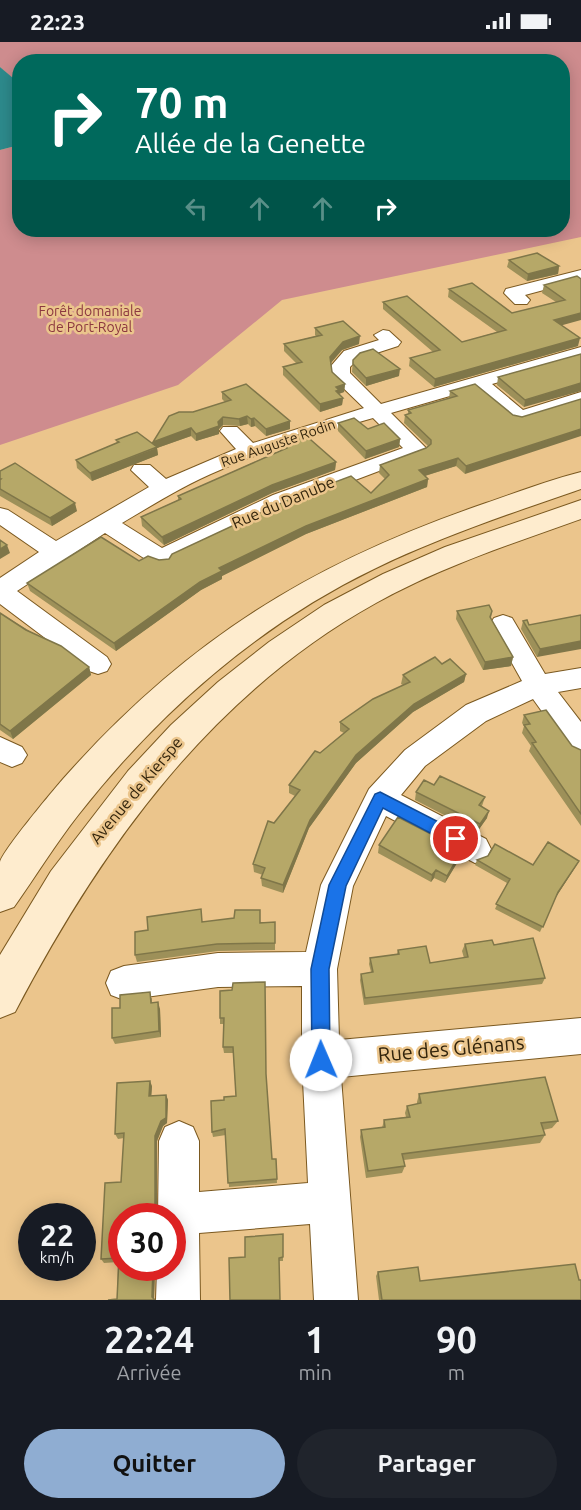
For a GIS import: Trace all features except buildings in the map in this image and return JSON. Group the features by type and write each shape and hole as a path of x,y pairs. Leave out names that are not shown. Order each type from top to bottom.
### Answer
{"main road":[{"path":"0,894 66,803 122,739 183,679 262,621 330,578 385,552 581,480"},
{"name":"Avenue de Kierspe","path":"0,997 33,933 93,840 153,765 210,707 272,655 336,612 399,579 459,553 581,510"}],"street":[{"path":"521,300 512,293 581,275"},
{"path":"376,411 340,375 340,366 351,355 392,342 383,335"},
{"name":"Rue Auguste Rodin","path":"0,590 56,552 164,488 212,465 296,434 581,353"},
{"path":"478,383 520,417 581,398"},
{"name":"Rue du Danube","path":"106,523 161,558 281,500 417,450 376,411"},
{"path":"230,431 250,451"},
{"path":"142,470 164,488"},
{"path":"0,516 56,552"},
{"path":"0,590 98,664"},
{"path":"503,624 538,685 581,744"},
{"path":"336,1300 321,1060 320,969 337,885 380,798 415,758 476,713 538,685 581,678"},
{"path":"380,798 475,849"},
{"path":"124,983 218,970 320,969"},
{"name":"Rue des Glénans","path":"321,1060 581,1036"},
{"path":"179,1141 179,1203"},
{"path":"186,1213 330,1202"},
{"path":"178,1281 178,1300"}],"green space":[{"name":"Forêt domaniale de Port-Royal","path":"0,42 581,42 581,237 282,300 178,385 0,445 0,150 12,147 12,237 570,237 570,54 12,54 12,78 0,67"}],"water":[{"path":"0,67 12,77 12,147 0,150"}],"route":[{"path":"321,1060 320,969 337,885 380,798 456,839"}]}
